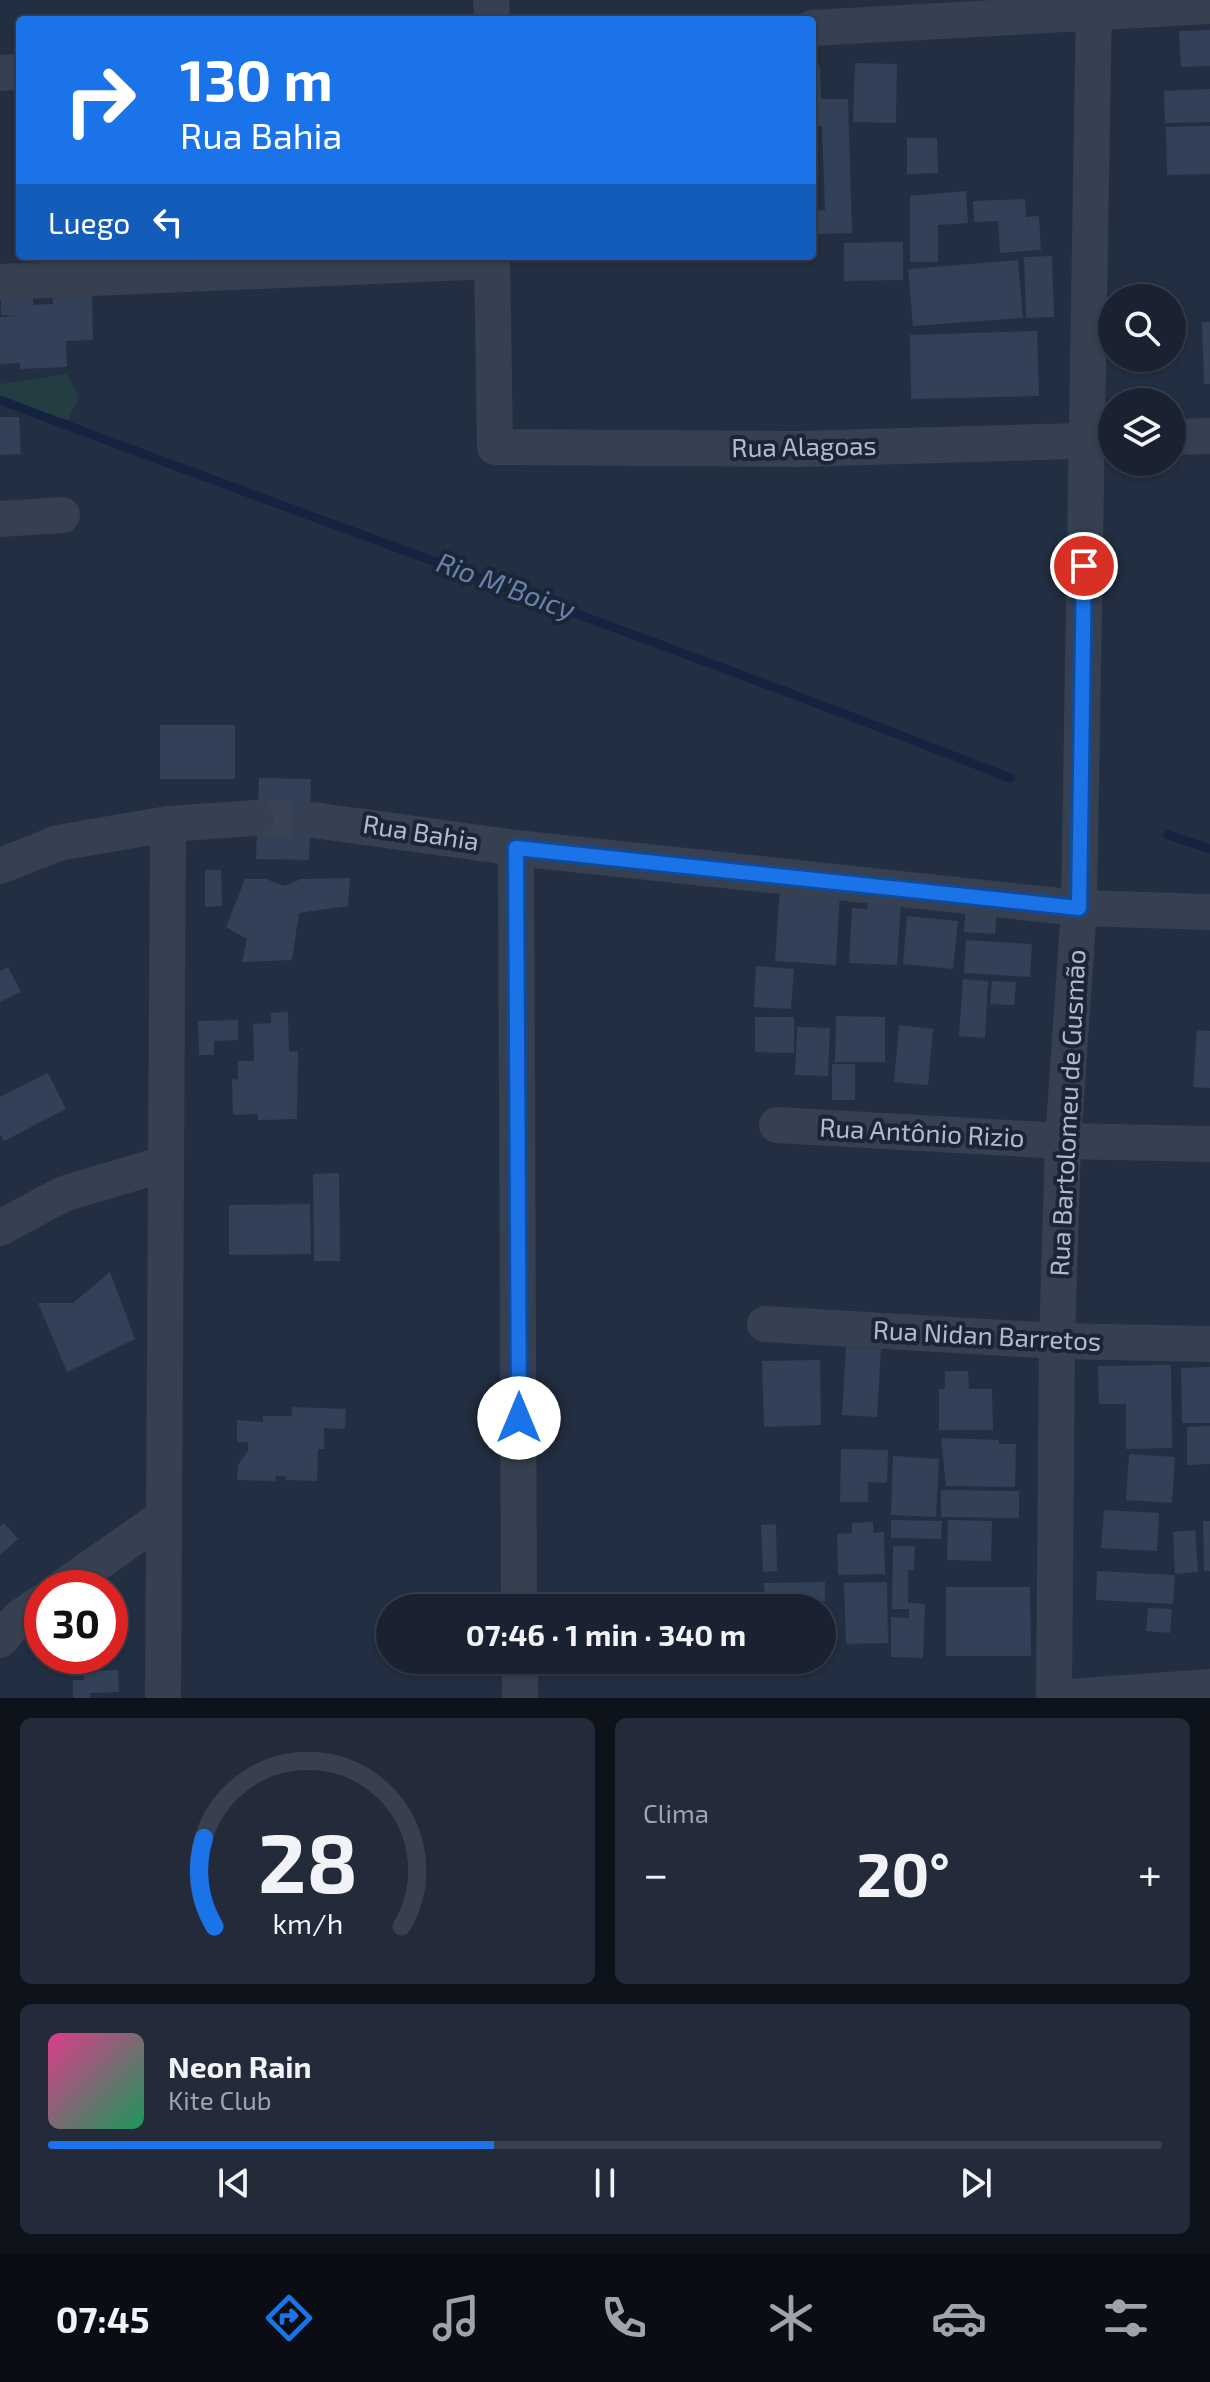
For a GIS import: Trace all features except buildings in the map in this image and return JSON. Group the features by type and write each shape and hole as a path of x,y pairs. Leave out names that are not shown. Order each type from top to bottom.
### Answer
{"street":[{"path":"816,28 1094,7 1210,6"},
{"name":"Rua Bartolomeu de Gusmão","path":"1094,7 1098,388"},
{"path":"0,282 451,260"},
{"name":"Rua Alagoas","path":"492,260 495,447 797,449 1098,441"},
{"path":"1186,437 1210,436"},
{"name":"Rua Bartolomeu de Gusmão","path":"1055,1698 1057,1341 1063,1141 1079,908 1098,464"},
{"path":"0,519 62,515"},
{"path":"0,866 58,843 168,824 256,818"},
{"name":"Rua Bahia","path":"330,821 516,848 1079,908 1210,912"},
{"path":"163,1698 168,824"},
{"path":"516,848 519,1594"},
{"name":"Rua Antônio Rizio","path":"777,1125 1063,1141 1210,1144"},
{"path":"0,1228 63,1194 164,1164"},
{"name":"Rua Nidan Barretos","path":"765,1324 1057,1341 1210,1344"},
{"path":"88,1570 163,1517"},
{"path":"0,1640 24,1615"},
{"path":"520,1674 520,1698"},
{"path":"1055,1698 1210,1687"}],"green space":[{"path":"67,374 79,397 68,420 0,405 0,384"}],"waterway":[{"name":"Rio M'Boicy","path":"0,400 758,681 1010,778"},
{"name":"Rio M'Boicy","path":"1168,835 1210,849"}],"tunnel":[{"path":"256,818 313,820"}],"route":[{"path":"519,1418 516,848 1079,908 1084,566"}]}
